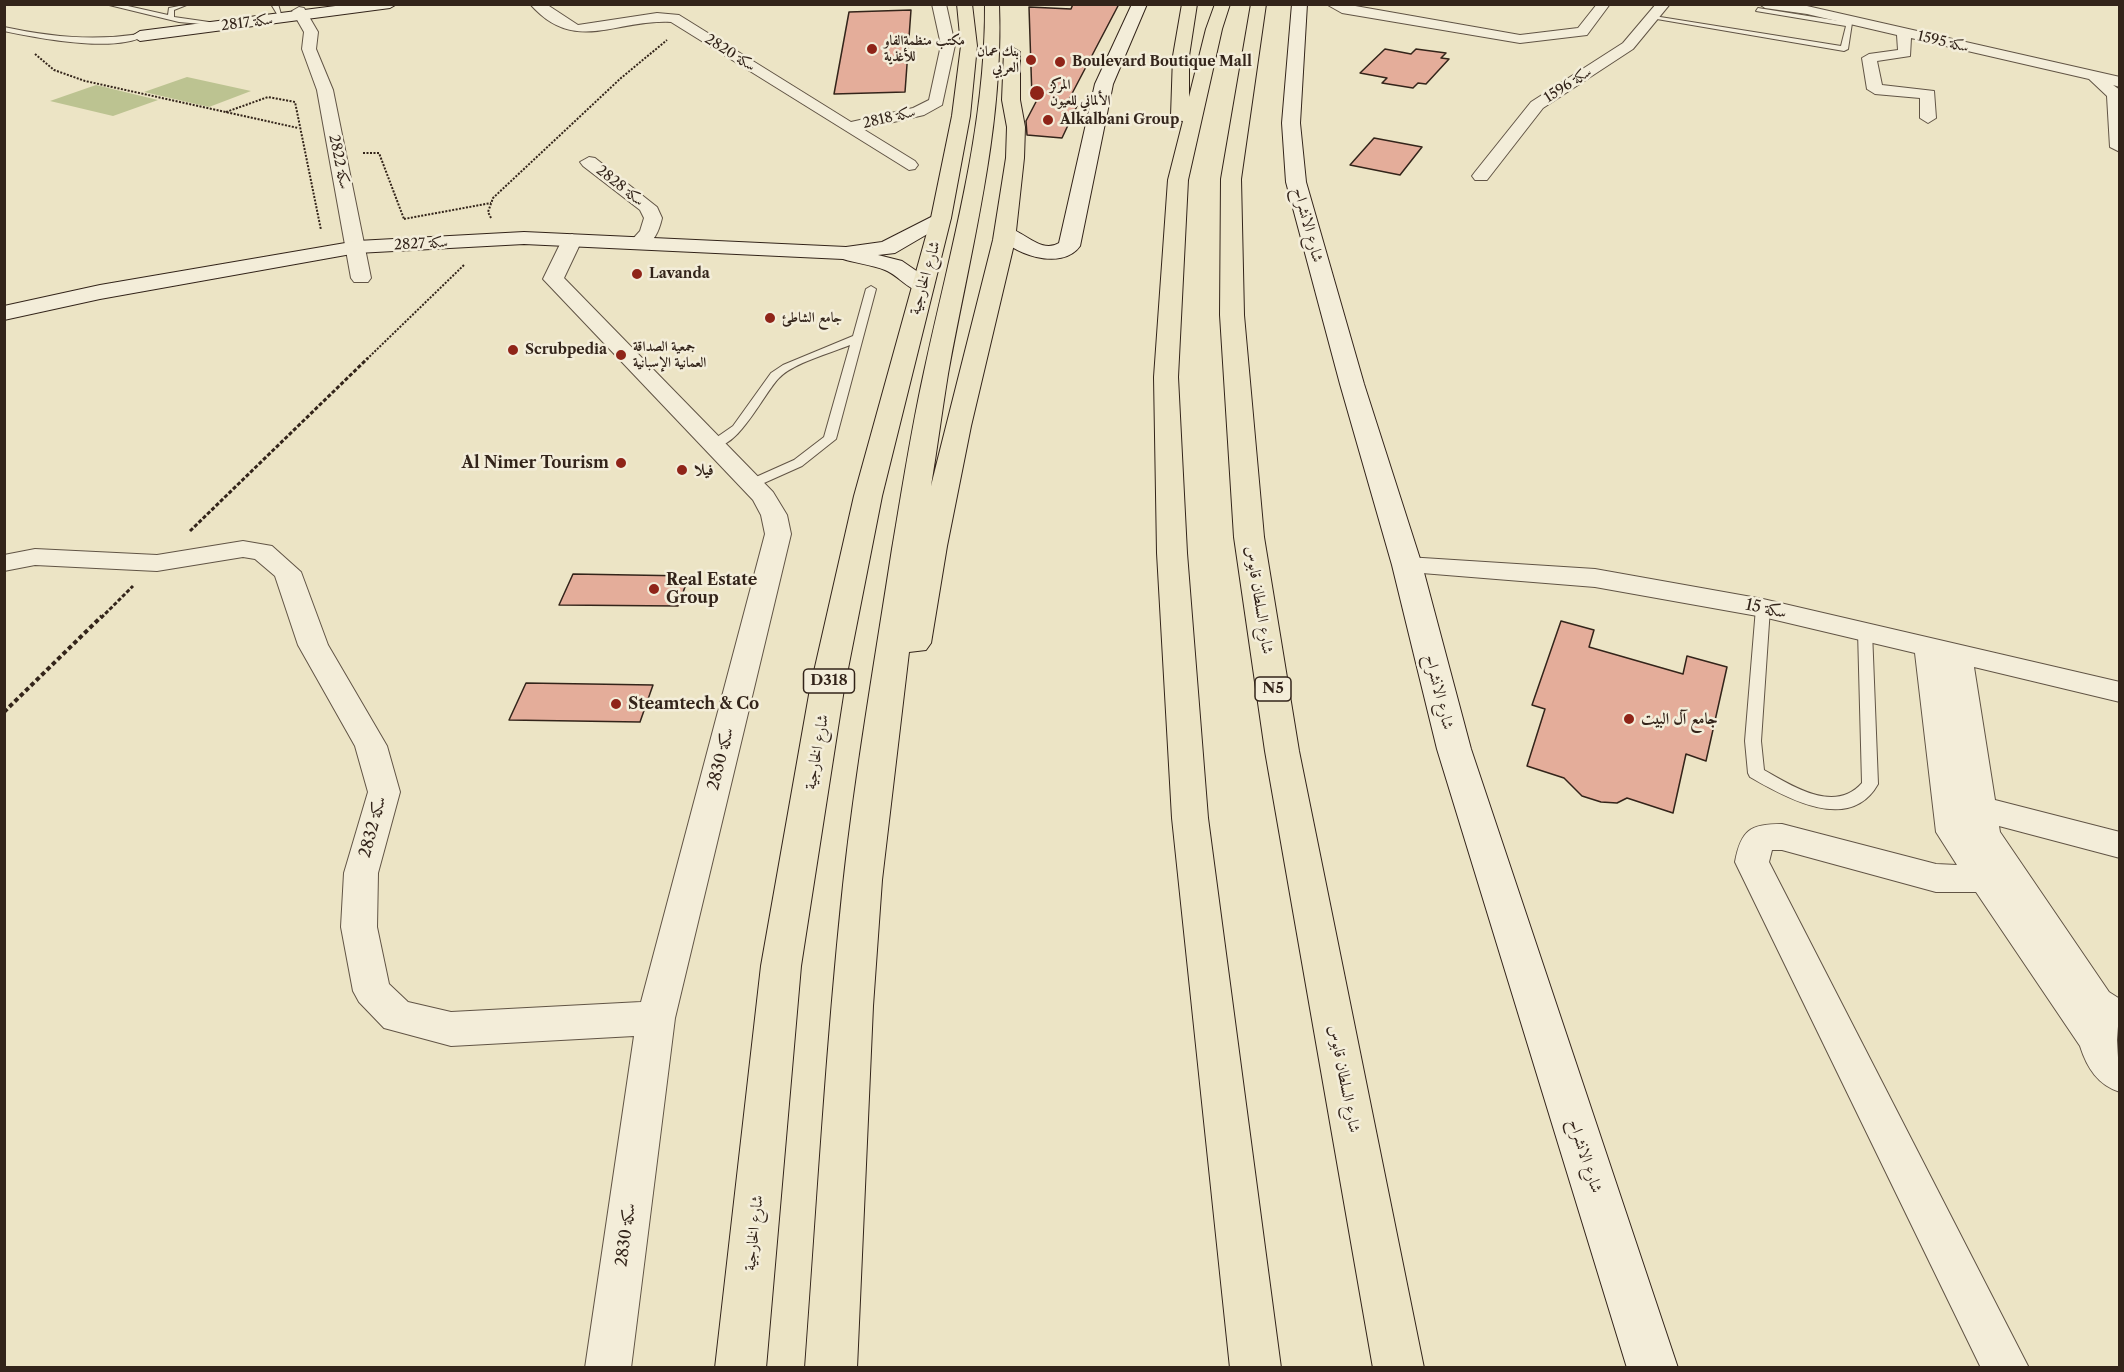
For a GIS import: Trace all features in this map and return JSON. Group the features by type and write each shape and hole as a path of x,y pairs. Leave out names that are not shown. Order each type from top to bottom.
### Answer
{"main road":[{"name":"شارع الخارجية","path":"740,1368 780,966 839,633 868,496 941,218 961,116 969,46 964,4"},
{"name":"شارع الخارجية","path":"831,1368 852,1006 863,880 907,548 936,373 961,263 986,118 993,45 992,4"},
{"path":"890,670 913,650 916,640 953,449 1005,232 1016,127 1011,110 1011,4"},
{"path":"1190,4 1181,56 1178,180 1166,376 1172,553 1190,818 1256,1368"},
{"path":"1178,180 1222,4"},
{"name":"شارع السلطان قابوس","path":"1259,4 1231,179 1232,315 1249,537 1282,751 1399,1368"},
{"path":"986,118 994,126 997,163 1011,188"}],"street":[{"name":"سكة 2817","path":"145,34 278,12 346,4"},
{"name":"سكة 2817","path":"299,10 362,8 390,4"},
{"name":"سكة 2820","path":"536,4 568,27 578,28 657,17 674,18 909,165"},
{"name":"سكة 2818","path":"849,127 918,112 936,102 948,45 939,4"},
{"path":"1005,232 1016,243 1038,250 1060,252 1068,246 1086,177 1104,84 1140,4"},
{"name":"شارع الانشراح","path":"1300,4 1291,123 1296,182 1352,384 1407,565 1454,749 1653,1368"},
{"path":"1332,4 1342,9 1520,39 1582,32 1604,4"},
{"name":"سكة 1596","path":"1481,176 1537,105 1628,46 1664,4"},
{"name":"سكة 1595","path":"1762,7 1807,10 2096,79 2120,82"},
{"path":"310,41 328,19 362,8"},
{"name":"سكة 2822","path":"299,10 325,90 361,278"},
{"name":"سكة 2817","path":"145,34 278,12"},
{"name":"سكة 2822","path":"278,12 310,41"},
{"path":"1904,33 1905,53 1869,58 1875,89 1928,94 1928,117"},
{"path":"2096,79 2115,94 2119,147"},
{"name":"سكة 2828","path":"589,162 648,207 653,218 649,232 640,242"},
{"name":"سكة 2827","path":"4,313 355,238 640,242 843,253 887,248 941,218"},
{"name":"سكة 2830","path":"572,240 553,279 764,498 774,515 778,534 656,1018 608,1368"},
{"name":"سكة 2827","path":"843,253 894,266 923,286"},
{"name":"سكة 2832","path":"4,563 35,557 157,563 243,549 262,552 287,572 313,645 371,747 384,792 361,873 359,927 372,991 397,1016 452,1029 656,1018"},
{"name":"سكة 15","path":"1407,565 1595,578 1763,608 2120,692"},
{"path":"1944,649 1963,702 1984,834 2112,1029"},
{"path":"1944,649 1953,832 1985,879 2112,1029"},
{"path":"1980,808 2120,845"},
{"path":"1985,879 1936,878 1782,837 1763,837 1755,846 1752,862 2006,1368"},
{"path":"2112,1029 2101,1053 2120,1075"}],"lane":[{"path":"108,4 171,18 213,22"},
{"path":"171,18 171,9 186,4"},
{"path":"1654,18 1844,49 1850,24 1762,7"},
{"path":"4,28 71,42 105,42 145,34"},
{"path":"751,484 798,464 830,438 871,289"},
{"path":"713,444 736,429 775,375 787,367 857,339"},
{"path":"1763,608 1753,741 1756,773 1792,794 1832,804 1856,799 1870,784 1865,631"}],"path":[{"path":"4,712 490,240 494,225 488,212 491,203 621,78 674,35 680,22"},
{"path":"30,49 40,61 54,70 85,81 298,128"},
{"path":"225,112 268,97 295,102 298,128 322,233 355,238 491,203"}],"green space":[{"path":"187,77 251,91 209,107 144,92"},
{"path":"96,85 158,100 113,116 50,101"}],"building":[{"name":"Boulevard Boutique Mall","path":"1073,4 1119,4 1066,105 1077,106 1062,138 1027,135 1026,121 1038,98 1032,98 1029,7 1071,9"},
{"path":"911,10 905,92 834,94 849,12"},
{"path":"1385,49 1411,54 1416,49 1446,53 1441,58 1449,59 1426,84 1418,83 1413,88 1382,83 1387,78 1360,73"},
{"path":"1374,138 1422,147 1400,175 1350,165"},
{"path":"573,574 689,576 678,606 559,605"},
{"name":"جامع آل البيت","path":"1561,621 1594,630 1589,647 1683,674 1687,656 1727,667 1706,761 1686,754 1673,813 1627,798 1617,803 1601,802 1582,796 1564,778 1527,766 1545,709 1532,705"},
{"path":"526,683 653,685 640,722 509,720"}],"place":[{"name":"مكتب منظمةالفاو للأغذية","path":"872,49"},
{"name":"بنك عمان العربي","path":"1031,60"},
{"name":"Boulevard Boutique Mall","path":"1060,62"},
{"name":"المركز الألماني للعيون","path":"1037,93"},
{"name":"Alkalbani Group","path":"1048,120"},
{"name":"Lavanda","path":"637,274"},
{"name":"جامع الشاطئ","path":"770,318"},
{"name":"Scrubpedia","path":"513,350"},
{"name":"جمعية الصداقة العمانية الإسبانية","path":"621,355"},
{"name":"Al Nimer Tourism","path":"621,463"},
{"name":"فيلا","path":"682,470"},
{"name":"Real Estate Group","path":"654,589"},
{"name":"Steamtech & Co","path":"616,704"},
{"name":"جامع آل البيت","path":"1629,719"}]}
